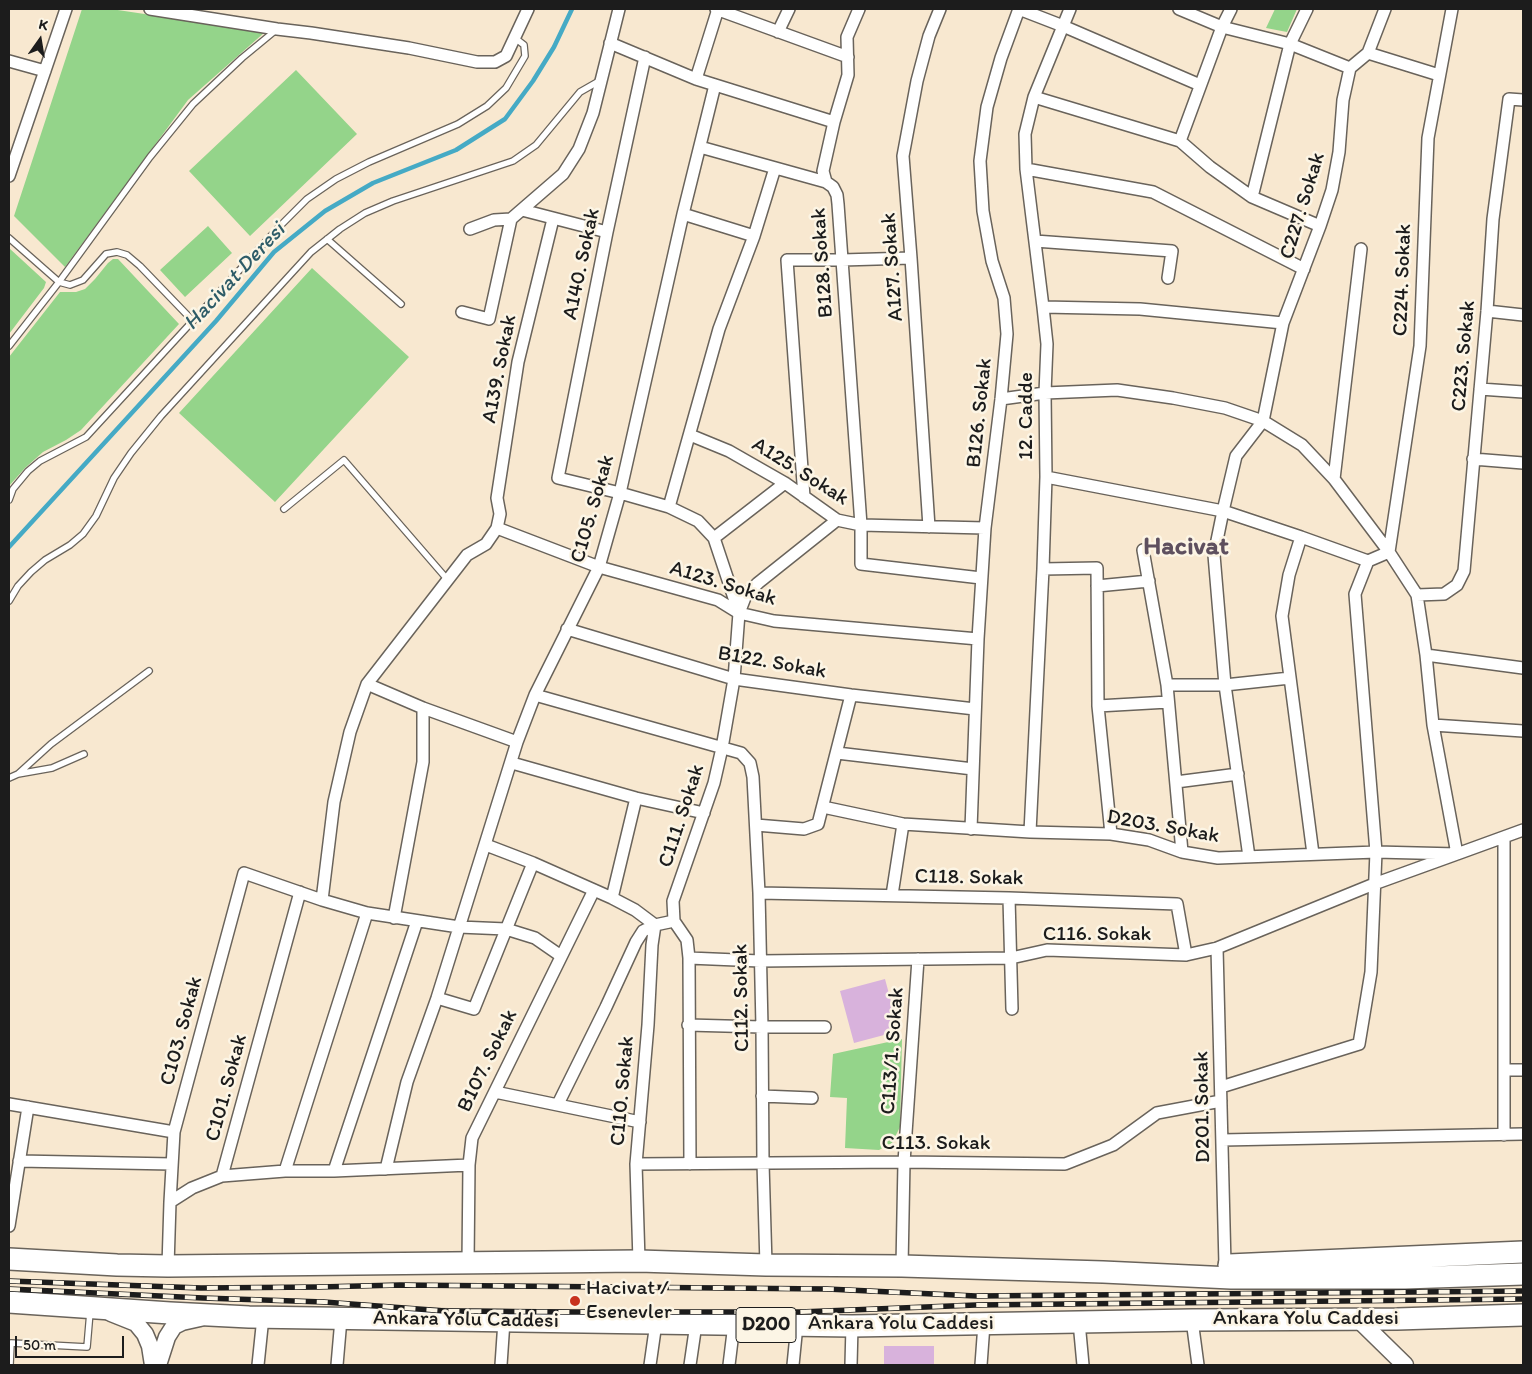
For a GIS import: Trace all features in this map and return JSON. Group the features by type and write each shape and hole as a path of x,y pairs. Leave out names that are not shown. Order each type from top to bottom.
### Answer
{"highway":[{"path":"1103,1272 1523,1252"},
{"name":"Ankara Yolu Caddesi","path":"9,1259 168,1266 639,1261 766,1265 902,1266 1231,1278 1405,1278 1523,1274"},
{"name":"Ankara Yolu Caddesi","path":"9,1302 218,1316 852,1326 1192,1320 1397,1319 1523,1315"},
{"path":"1397,1319 1523,1328"}],"main road":[{"path":"92,1308 121,1316 136,1323 145,1334 150,1346 153,1365"},
{"path":"158,1365 167,1337 174,1326 192,1319 218,1316"},
{"path":"1357,1318 1405,1365"}],"street":[{"path":"9,176 66,9"},
{"path":"150,9 399,46 477,62 495,62 506,56 528,9"},
{"path":"470,229 494,220 511,219 563,174 579,149 594,114 619,9"},
{"path":"696,79 717,9 848,57"},
{"path":"778,32 789,9"},
{"name":"B128. Sokak","path":"859,9 847,37 848,75 834,122 824,170 826,182 833,187 837,195 861,525 861,564 981,578"},
{"name":"A127. Sokak","path":"930,527 903,156 928,36 940,9"},
{"path":"1019,9 1200,85"},
{"name":"B126. Sokak","path":"971,829 981,578 1007,334 1004,298 992,260 984,211 980,161 987,107 1001,58 1019,9"},
{"name":"12. Cadde","path":"1030,832 1043,569 1046,476 1046,344 1026,169 1025,134 1034,97 1070,9"},
{"path":"1179,9 1222,27 1290,44 1350,68 1368,53 1385,9"},
{"path":"1180,141 1222,27 1231,9"},
{"path":"1252,197 1290,44 1306,9"},
{"name":"C224. Sokak","path":"1390,552 1420,346 1428,138 1452,9"},
{"path":"610,43 696,79 834,122"},
{"path":"1368,53 1439,75"},
{"name":"A140. Sokak","path":"620,493 558,478 644,57"},
{"path":"9,62 45,71"},
{"name":"C227. Sokak","path":"1263,421 1284,323 1332,190 1339,152 1343,100 1350,68"},
{"name":"C105. Sokak","path":"386,1169 407,1082 437,998 517,742 534,695 599,567 620,493 715,85"},
{"path":"1034,97 1180,141 1210,167 1252,197 1320,226"},
{"name":"C223. Sokak","path":"1417,595 1444,594 1457,584 1464,571 1487,311 1493,219 1509,100 1523,100"},
{"path":"700,147 826,182"},
{"path":"669,508 719,329 754,236 775,168"},
{"path":"1026,169 1153,192 1304,269"},
{"path":"522,210 608,232"},
{"path":"684,214 754,236"},
{"path":"462,312 489,319 511,219"},
{"name":"A139. Sokak","path":"497,528 500,514 497,498 518,362 553,219"},
{"path":"1035,241 1172,251 1168,278"},
{"path":"1334,479 1361,249"},
{"path":"804,497 787,260 911,258"},
{"path":"1043,306 1140,310 1284,323"},
{"path":"1487,311 1523,315"},
{"path":"1480,389 1523,392"},
{"path":"1001,399 1045,393 1118,390 1172,398 1225,408 1263,421 1302,444 1334,479 1390,552 1417,595 1426,655 1432,725 1457,854"},
{"path":"1249,857 1225,685 1214,555 1236,456 1263,421"},
{"name":"A125. Sokak","path":"690,435 729,451 785,483 837,520 861,525 985,528"},
{"path":"1473,459 1523,463"},
{"path":"1046,476 1223,511 1368,561 1390,552"},
{"path":"714,538 785,483"},
{"path":"620,493 669,508 698,521 714,538 739,613"},
{"name":"C111. Sokak","path":"674,921 674,902 714,783 722,748 734,679 739,613 746,594 837,520"},
{"path":"322,900 334,802 350,732 367,684 467,555 486,544 497,528"},
{"name":"A123. Sokak","path":"497,528 599,567 718,600 739,613 774,621 978,639"},
{"path":"1301,537 1288,575 1282,616 1313,854"},
{"path":"1143,550 1167,685 1182,852"},
{"path":"1221,1088 1359,1044 1371,972 1376,852 1355,594 1368,561"},
{"path":"1043,569 1096,568 1098,706 1112,834"},
{"path":"1097,586 1149,581"},
{"name":"B122. Sokak","path":"567,629 734,679 975,709"},
{"path":"1426,655 1523,668"},
{"path":"1167,685 1225,685 1290,678"},
{"path":"367,684 423,708 517,742"},
{"name":"C112. Sokak","path":"534,695 741,753 750,763 753,777 759,893 766,1265"},
{"path":"756,825 804,829 818,824 851,695"},
{"path":"1098,706 1168,702"},
{"path":"394,918 423,762 423,708"},
{"path":"1432,725 1523,731"},
{"path":"836,753 973,769"},
{"path":"512,763 636,798 704,813"},
{"path":"1176,782 1238,774"},
{"path":"612,898 636,798"},
{"name":"D203. Sokak","path":"823,807 903,824 1030,832 1112,834 1149,840 1182,852 1218,858 1376,852 1457,854 1523,830"},
{"path":"892,895 903,824"},
{"path":"1504,837 1504,1135"},
{"path":"486,845 534,863 612,898 635,910 655,926"},
{"name":"C116. Sokak","path":"689,958 760,961 1011,958 1047,950 1186,955 1217,948 1374,884 1457,854"},
{"path":"437,998 474,1009 534,863"},
{"name":"C103. Sokak","path":"170,1202 174,1132 244,873 300,892"},
{"name":"B107. Sokak","path":"468,1263 469,1165 472,1138 594,890"},
{"path":"300,892 368,913 394,918 459,927 506,929 535,938 561,956"},
{"name":"C101. Sokak","path":"170,1202 192,1188 222,1176 300,892"},
{"name":"C118. Sokak","path":"759,893 1008,898 1177,904 1186,955"},
{"path":"1008,898 1012,1009"},
{"path":"285,1171 368,913"},
{"path":"334,1171 418,921"},
{"path":"558,1104 636,942 643,931 674,921 687,940 689,958 690,1164"},
{"name":"C110. Sokak","path":"639,1261 636,1164 655,926"},
{"name":"D201. Sokak","path":"1217,948 1226,1265"},
{"name":"C113/1. Sokak","path":"902,1266 904,1162 918,960"},
{"path":"688,1025 825,1027"},
{"path":"1504,1070 1523,1070"},
{"path":"495,1092 640,1122"},
{"path":"762,1096 812,1098"},
{"name":"C113. Sokak","path":"636,1164 904,1162 1065,1164 1113,1145 1157,1113 1221,1101"},
{"path":"9,1104 174,1132"},
{"path":"9,1226 28,1107"},
{"path":"1222,1140 1523,1134"},
{"path":"19,1161 172,1164"},
{"path":"222,1176 285,1171 334,1171 469,1165"},
{"path":"168,1266 170,1202"},
{"path":"258,1365 263,1317"},
{"path":"337,1365 341,1318"},
{"path":"1192,1320 1198,1365"},
{"path":"501,1365 504,1321"},
{"path":"1079,1322 1083,1365"},
{"path":"650,1365 656,1323"},
{"path":"690,1365 696,1324"},
{"path":"729,1365 734,1324"},
{"path":"982,1365 984,1324"},
{"path":"793,1365 797,1325"},
{"path":"851,1365 852,1326"}],"lane":[{"path":"9,346 150,157 193,104 242,58 277,29"},
{"path":"9,500 13,489 28,470 40,461 86,437 307,199 336,179 369,162 458,124 486,106 506,88 525,56 524,45 515,38"},
{"path":"9,601 18,586 30,572 83,534 96,516 114,478 131,454 162,416 311,252 365,213 393,201 514,161 536,144 580,92 601,80"},
{"path":"9,238 58,282 70,285 84,280 106,254 117,252 127,255 140,266 192,321"},
{"path":"327,239 401,304"},
{"path":"284,509 344,460 448,579"},
{"path":"18,774 51,744 149,671"},
{"path":"9,778 18,774 52,768 84,754"},
{"path":"10,1365 11,1343 88,1347 92,1308"}],"green space":[{"path":"82,9 111,9 265,32 188,100 65,267 14,216"},
{"path":"1275,9 1297,9 1287,32 1266,28"},
{"path":"296,70 357,134 250,236 189,171"},
{"path":"208,226 232,253 185,297 160,270"},
{"path":"9,248 46,282 44,288 9,334"},
{"path":"113,259 118,259 179,324 81,430 43,452 9,486 9,357 60,292 76,292 85,289"},
{"path":"312,268 409,357 275,502 179,413"},
{"path":"902,1039 900,1127 892,1143 879,1150 845,1148 847,1098 830,1097 833,1054"}],"building":[{"path":"885,979 899,1031 854,1043 840,991"},
{"path":"884,1346 934,1346 934,1365 884,1365"}],"waterway":[{"name":"Hacivat Deresi","path":"9,547 216,321 274,252 325,211 373,183 456,150 505,119 533,81 554,47 572,9"}],"railway":[{"path":"9,1281 201,1288 400,1285 827,1289 976,1296 1523,1291"},
{"path":"9,1289 324,1302 445,1311 571,1312 800,1312 976,1305 1523,1299"}],"place":[{"name":"Hacivat / Esenevler","path":"575,1301"}],"district":[{"name":"Hacivat","path":"1186,547"}]}
